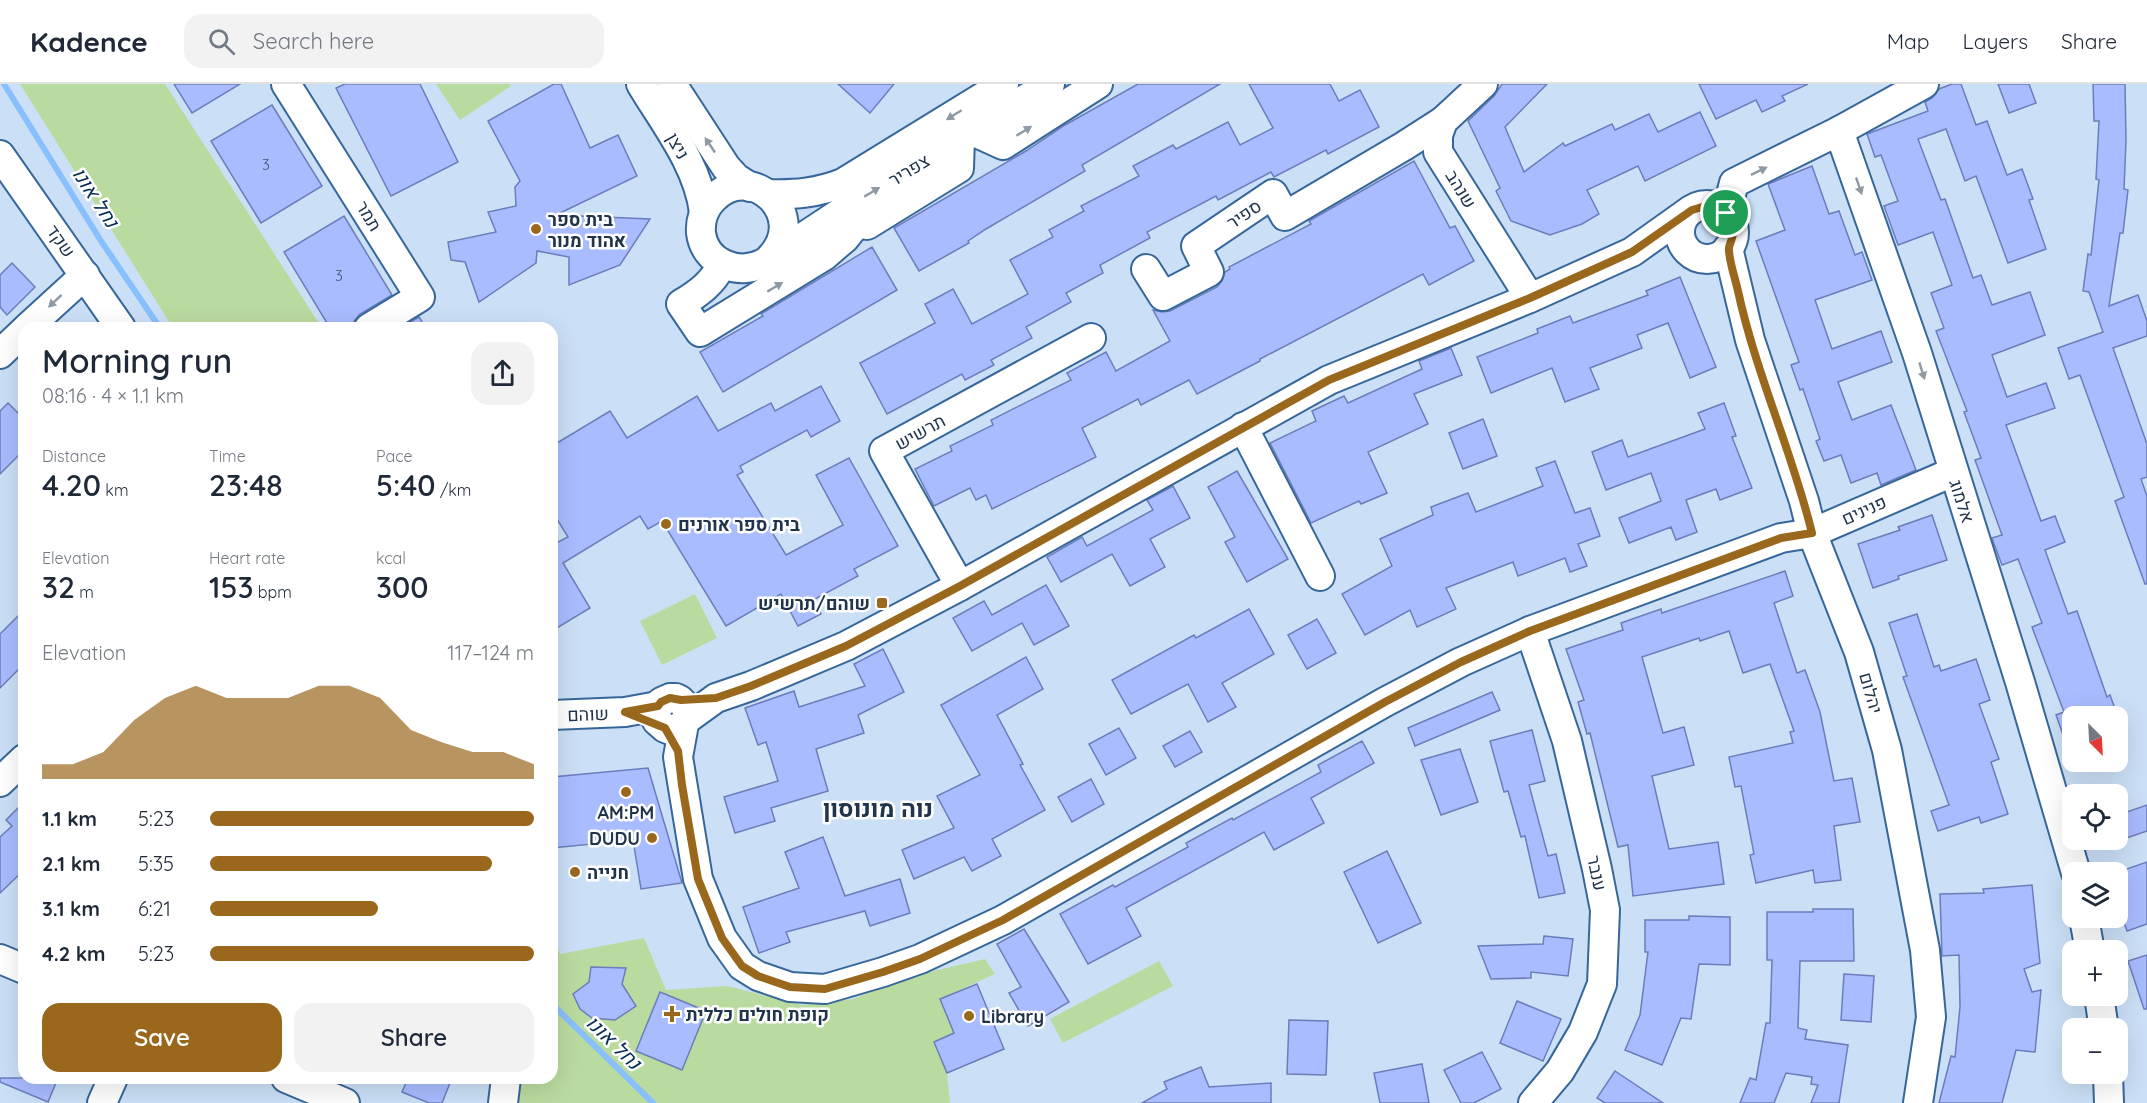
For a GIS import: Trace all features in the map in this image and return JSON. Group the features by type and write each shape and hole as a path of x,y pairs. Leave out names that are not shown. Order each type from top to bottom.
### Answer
{"street":[{"name":"תמר","path":"286,84 420,297 379,322"},
{"name":"ניצן","path":"640,84 688,163 697,183 704,212"},
{"name":"ניצן","path":"672,84 726,168 736,178 758,190"},
{"name":"צפריר","path":"758,190 806,194 843,183 1004,84"},
{"name":"צפריר","path":"770,258 833,224 966,135 1050,84"},
{"path":"966,135 1003,145 1098,84"},
{"path":"1443,121 1483,84"},
{"path":"1726,213 1734,183 1839,131 1924,84"},
{"name":"ספיר","path":"1146,269 1162,296 1209,272 1196,246 1273,194 1286,216 1443,121"},
{"name":"שנהב","path":"1443,121 1438,135 1438,152 1530,298"},
{"name":"אלמוג","path":"1839,131 1917,353 2020,682 2073,862"},
{"name":"שקד","path":"0,155 117,322"},
{"path":"740,308 729,287 717,272 704,243 701,230 704,212 711,201 723,191 735,187 758,190 777,204 784,222 783,238 770,258 760,265 717,272 699,293 681,304 700,332 740,308 824,256 845,238 833,224"},
{"path":"1709,205 1718,207 1726,213 1731,220 1732,239 1707,252 1680,233 1685,216 1692,210 1709,205"},
{"name":"שוהם","path":"558,715 625,712 673,722 716,698 751,686 846,646 960,586 1329,380 1530,298 1632,252 1692,210"},
{"path":"824,256 833,224"},
{"name":"שוהם","path":"1632,252 1707,252"},
{"name":"יהלום","path":"1707,252 1739,298 1750,340 1804,501 1812,533 1859,652 1887,750 1921,930 1931,1017 1918,1103"},
{"path":"34,322 85,275"},
{"path":"0,354 18,337"},
{"name":"תרשיש","path":"960,586 884,451 1091,338"},
{"path":"1243,427 1320,576"},
{"name":"פנינים","path":"673,722 698,879 722,938 742,966 758,976 790,987 825,989 920,959 1003,920 1385,702 1461,662 1530,631 1781,538 1812,533 1953,472"},
{"name":"ענבר","path":"1530,631 1567,741 1605,910 1602,984 1577,1041 1560,1071 1533,1103"},
{"path":"0,782 18,765"},
{"path":"0,959 18,966"},
{"path":"102,1103 110,1084"},
{"path":"299,1084 338,1102"},
{"path":"503,1103 505,1084"},
{"path":"2108,1084 2109,1103"}],"green space":[{"path":"20,84 165,84 318,322 169,322"},
{"path":"436,84 510,84 511,86 460,120"},
{"path":"695,594 717,638 662,665 640,621"},
{"path":"644,938 666,990 727,986 802,1005 853,999 908,977 985,959 995,974 940,999 954,1033 934,1042 947,1073 950,1103 517,1103 519,1084 558,1084 558,948 560,954"},
{"path":"1159,961 1173,986 1063,1043 1050,1019"}],"building":[{"path":"174,84 240,84 192,113"},
{"path":"345,84 420,84 458,162 391,196 336,88"},
{"path":"554,84 561,84 590,148 618,135 637,176 556,215 650,219 620,265 569,285 569,257 537,251 536,263 479,302 465,262 451,260 448,242 496,232 488,212 516,206 515,187 520,181 488,121"},
{"path":"838,84 894,84 870,113"},
{"path":"1138,84 1220,84 1082,165 1085,171 986,229 968,241 969,243 919,271 894,228"},
{"path":"1249,84 1330,84 1339,101 1360,90 1379,127 1328,154 1326,150 1274,177 1271,172 1218,200 1216,196 1147,232 1150,238 1100,265 1103,273 1066,293 1071,302 1026,327 1032,338 991,360 994,365 965,380 962,374 887,414 860,363 935,323 925,304 953,289 972,324 1028,294 1010,260 1053,237 1049,230 1084,211 1081,206 1139,176 1133,166 1173,145 1176,149 1228,122 1240,145 1273,128"},
{"path":"1502,84 1547,84 1505,127 1524,172 1563,143 1565,146 1612,124 1615,130 1649,114 1658,132 1700,112 1716,146 1645,181 1638,166 1587,190 1599,214 1582,224 1550,235 1511,221 1496,191 1500,188 1468,121 1494,96"},
{"path":"1699,84 1808,84 1782,96 1785,101 1762,112 1756,100 1716,119"},
{"path":"1952,84 1961,84 1976,125 1987,121 2007,175 2022,169 2033,199 2029,200 2046,249 2008,263 1976,176 1965,181 1946,129 1918,139 1941,200 1945,199 1973,278 1981,275 1992,305 2030,292 2045,335 1992,355 2007,397 2046,383 2055,408 2006,425 2041,521 2055,516 2065,542 2045,550 2068,614 2077,611 2107,697 2110,695 2114,706 2062,707 2032,627 2042,623 2018,559 2002,565 1994,544 1992,538 2002,535 1975,460 1981,458 1964,412 1967,411 1936,331 1944,328 1931,293 1952,285 1933,232 1898,245 1884,206 1898,201 1881,155 1875,157 1867,134 1928,111 1925,102 1932,98 1939,89"},
{"path":"1998,84 2029,84 2036,103 2009,113"},
{"path":"2093,84 2125,84 2124,189 2128,190 2123,233 2120,233 2109,306 2138,295 2147,321 2147,336 2113,348 2147,444 2147,477 2141,479 2147,496 2147,584 2145,584 2115,501 2124,497 2080,375 2069,379 2058,348 2103,332 2089,292 2083,291 2088,254 2091,255 2099,180 2096,179 2099,121 2094,121"},
{"path":"272,105 322,186 261,223 211,141"},
{"path":"1414,161 1450,228 1455,226 1474,261 1429,285 1423,274 1197,394 1189,380 1141,405 1138,399 1082,428 1096,457 992,509 986,495 976,500 970,488 934,506 915,469 952,451 950,446 993,425 991,420 1071,380 1067,373 1106,352 1116,371 1170,341 1153,310 1170,311 1217,287 1225,272 1230,269 1229,267 1311,224 1309,221"},
{"path":"1812,166 1829,214 1839,211 1855,255 1862,252 1872,280 1815,300 1832,349 1881,331 1892,362 1838,382 1852,420 1891,405 1916,470 1881,485 1877,473 1851,483 1841,455 1824,461 1816,441 1820,439 1803,389 1800,390 1791,365 1799,362 1756,241 1785,230 1768,184"},
{"path":"344,216 392,295 360,314 354,322 326,322 284,252"},
{"path":"872,247 897,290 723,392 700,352 763,316 761,314"},
{"path":"12,263 35,287 7,315 0,307 0,275"},
{"path":"1680,277 1716,367 1690,378 1668,323 1637,335 1642,348 1590,368 1599,389 1565,402 1552,368 1491,393 1477,357 1538,333 1537,329 1570,316 1573,323 1648,295 1646,291"},
{"path":"419,317 422,322 410,322"},
{"path":"1451,348 1462,375 1414,394 1428,424 1368,452 1387,493 1361,504 1359,501 1311,523 1270,443 1316,421 1312,411 1344,396 1348,403 1422,369 1419,361"},
{"path":"821,386 840,421 811,437 807,430 740,466 743,472 737,475 786,555 843,525 816,475 849,458 898,546 854,569 858,576 813,600 821,614 798,626 781,594 726,626 662,521 648,529 640,516 563,563 590,608 558,627 558,542 568,537 558,521 558,442 610,411 627,438 697,396 718,431 771,403 775,411"},
{"path":"8,403 18,413 18,456 0,474 0,411"},
{"path":"1724,403 1736,436 1732,437 1752,488 1720,500 1716,489 1686,500 1697,532 1676,540 1671,527 1629,543 1619,518 1661,501 1651,473 1606,490 1592,452 1622,440 1628,457 1705,429 1698,413"},
{"path":"1483,419 1497,456 1463,469 1449,433"},
{"path":"1555,461 1575,513 1590,508 1600,536 1578,544 1587,566 1570,572 1565,558 1518,576 1513,562 1446,588 1456,609 1417,627 1410,610 1365,635 1342,594 1392,566 1380,539 1433,515 1431,507 1468,493 1476,512 1543,486 1536,468"},
{"path":"1237,471 1288,559 1247,582 1225,542 1235,537 1208,487"},
{"path":"1173,486 1190,518 1150,539 1165,567 1130,586 1112,554 1061,582 1047,557 1082,537 1087,546 1153,510 1147,500"},
{"path":"1932,515 1947,560 1898,576 1899,579 1873,588 1858,544 1900,530 1898,527"},
{"path":"1785,571 1793,596 1774,603 1797,673 1805,670 1820,712 1834,781 1852,778 1860,822 1834,826 1841,880 1815,883 1813,870 1756,883 1750,855 1754,854 1741,786 1735,787 1729,757 1793,743 1790,732 1794,731 1770,664 1743,673 1729,631 1700,641 1699,638 1642,657 1663,733 1684,727 1694,765 1652,776 1669,849 1718,842 1724,884 1633,896 1628,845 1618,847 1590,733 1587,734 1578,702 1584,700 1566,649 1623,630 1621,623 1661,609 1662,613"},
{"path":"1046,585 1069,626 1034,645 1022,623 972,651 953,618 984,601 992,615"},
{"path":"1249,609 1274,654 1222,683 1236,707 1208,722 1188,684 1131,714 1112,680 1194,635 1196,638"},
{"path":"1917,614 1934,667 1939,665 1941,671 1976,659 1990,700 1979,704 1999,759 1991,762 2008,814 1981,823 1979,817 1938,831 1931,811 1949,805 1903,677 1907,676 1889,623"},
{"path":"18,616 18,670 0,688 0,634"},
{"path":"1317,619 1336,653 1307,669 1288,635"},
{"path":"883,649 904,692 858,715 864,733 816,749 828,791 771,808 775,821 735,833 724,797 778,781 766,742 758,745 745,708 794,691 799,707 865,686 854,664"},
{"path":"1026,657 1043,689 997,715 1023,764 1020,765 1045,810 992,839 1001,856 972,871 964,857 914,879 902,850 954,828 937,796 980,775 941,705"},
{"path":"1492,692 1500,710 1415,746 1408,728"},
{"path":"2062,713 2062,732 2056,715"},
{"path":"1119,728 1136,758 1106,775 1089,744"},
{"path":"1532,730 1545,781 1529,785 1548,856 1556,854 1565,893 1539,898 1525,836 1521,837 1508,791 1504,792 1490,741"},
{"path":"1190,731 1202,752 1175,767 1163,746"},
{"path":"1362,741 1374,763 1311,798 1324,823 1274,850 1264,832 1126,908 1141,936 1088,964 1060,914 1113,885 1115,887 1188,847 1186,843 1321,772 1318,765"},
{"path":"1460,749 1478,802 1441,815 1421,760"},
{"path":"648,768 682,883 641,889 633,840 558,847 558,776"},
{"path":"1091,779 1104,804 1072,822 1058,797"},
{"path":"2147,805 2147,831 2128,838 2128,812"},
{"path":"18,808 18,876 0,893 0,837 12,826 6,820"},
{"path":"823,837 845,896 900,879 910,913 870,926 865,911 786,932 790,942 759,953 743,907 799,888 785,852"},
{"path":"1387,851 1421,923 1378,943 1344,872"},
{"path":"2147,862 2147,924 2127,931 2126,928 2128,928 2128,869"},
{"path":"2032,885 2040,963 2024,969 2032,992 2041,990 2035,1052 2016,1050 2002,1103 1939,1103 1951,1056 1955,1057 1960,1007 1959,955 1942,956 1940,894 1984,893 1983,889"},
{"path":"1813,909 1853,909 1854,961 1800,961 1798,1028 1807,1030 1805,1039 1848,1045 1839,1103 1811,1103 1818,1085 1811,1084 1812,1077 1786,1073 1774,1103 1740,1103 1750,1078 1756,1080 1766,1023 1770,1023 1772,960 1767,960 1767,912 1813,912"},
{"path":"1689,916 1730,917 1730,965 1699,964 1691,1019 1681,1018 1662,1065 1625,1050 1640,1015 1648,952 1645,952 1645,920 1689,920"},
{"path":"1024,929 1069,1002 1028,1026 1009,993 1021,987 997,944"},
{"path":"1544,936 1573,939 1568,976 1531,972 1531,978 1491,979 1478,946 1543,944"},
{"path":"2147,955 2147,1009 2144,1009 2128,961"},
{"path":"591,967 626,968 622,984 636,1006 615,1020 592,1018 580,1009 573,994 589,982"},
{"path":"1844,974 1874,976 1871,1022 1841,1020"},
{"name":"Library","path":"977,984 1004,1049 947,1073 934,1042 954,1033 940,999"},
{"path":"660,992 706,1011 682,1070 636,1051"},
{"path":"1517,1001 1561,1019 1543,1061 1500,1043"},
{"path":"1289,1020 1328,1021 1326,1075 1287,1074"},
{"path":"1482,1052 1501,1089 1474,1103 1461,1103 1444,1070"},
{"path":"1422,1064 1429,1103 1380,1103 1374,1073"},
{"path":"1201,1067 1209,1087 1271,1083 1271,1103 1142,1103 1167,1089 1164,1082"},
{"path":"1615,1071 1663,1103 1605,1103 1597,1098"},
{"path":"0,1078 18,1078 18,1084 56,1084 48,1102 0,1082"},
{"path":"405,1084 450,1084 442,1103 429,1103 402,1092"}],"waterway":[{"name":"נחל אונו","path":"4,84 101,241 156,322"},
{"name":"נחל אונו","path":"558,1010 653,1103"}],"place":[{"name":"בית ספר אהוד מנור","path":"536,229"},
{"name":"בית ספר אורנים","path":"666,524"},
{"name":"שוהם/תרשיש","path":"882,603"},
{"name":"AM:PM","path":"626,792"},
{"name":"DUDU","path":"652,838"},
{"name":"חנייה","path":"575,872"},
{"name":"קופת חולים כללית","path":"672,1014"},
{"name":"Library","path":"969,1016"}],"district":[{"name":"נוה מונוסון","path":"878,808"}],"route":[{"path":"1700,206 1718,207 1726,213 1731,220 1733,230 1728,248 1750,340 1804,501 1812,533 1781,538 1530,631 1461,662 1385,702 1003,920 920,959 825,989 790,987 758,976 742,966 722,938 698,879 678,751 661,725 625,712 658,706 670,698 681,700 716,698 751,686 846,646 960,586 1329,380 1530,298 1632,252 1700,206"}]}
